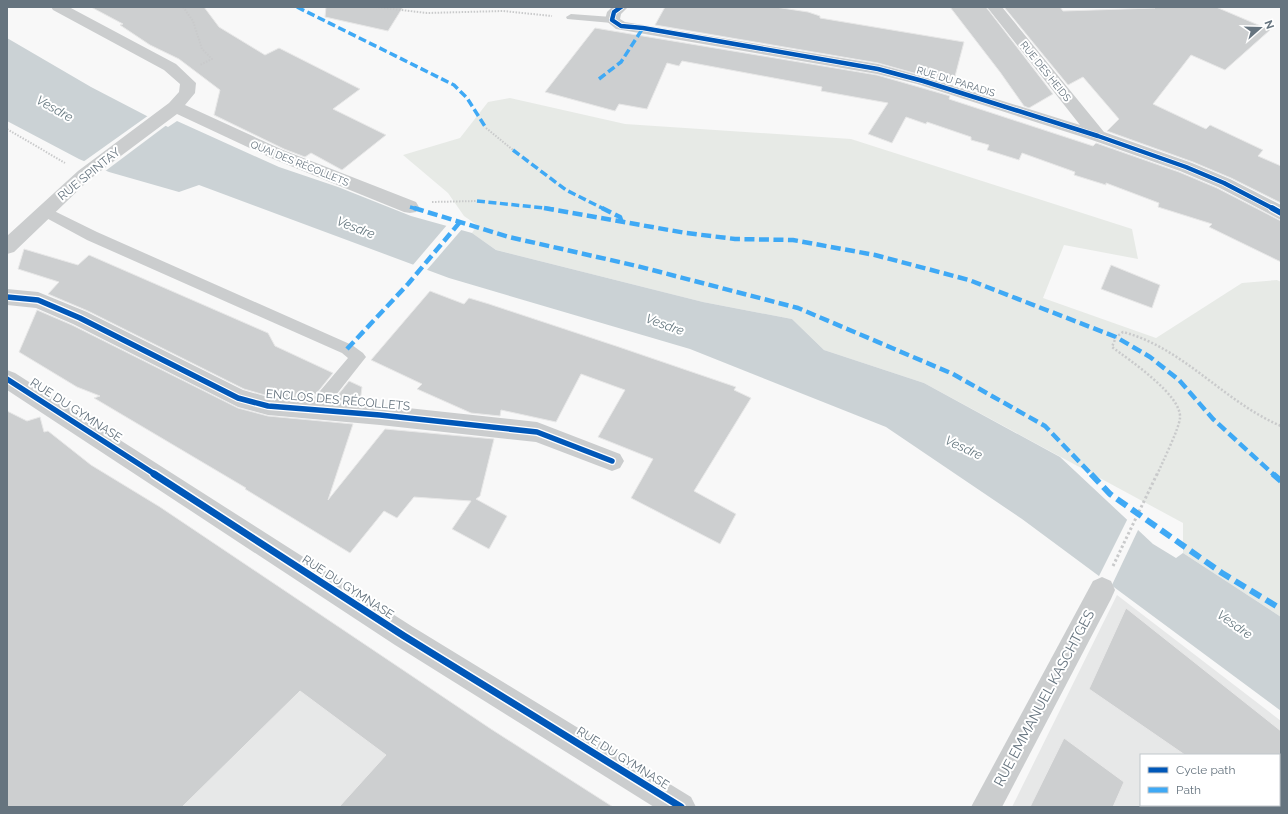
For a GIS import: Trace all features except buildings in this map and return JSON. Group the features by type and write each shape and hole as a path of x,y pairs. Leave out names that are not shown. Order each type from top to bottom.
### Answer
{"street":[{"path":"58,7 170,67 180,75"},
{"name":"RUE DES HEIDS","path":"994,7 1098,136"},
{"name":"RUE DU PARADIS","path":"616,13 621,26 643,28 878,69 1098,136 1186,167 1224,183 1281,212"},
{"name":"RUE SPINTAY","path":"7,247 44,211 90,171 175,107 187,93 188,83 180,75"},
{"name":"QUAI DES RÉCOLLETS","path":"175,107 192,113 243,140 297,164 410,206"},
{"name":"ENCLOS DES RÉCOLLETS","path":"7,297 38,300 80,318 238,398 268,406 315,409 537,432 612,461"},
{"name":"RUE DU GYMNASE","path":"7,379 404,636 681,807"},
{"name":"RUE EMMANUEL KASCHTGES","path":"986,807 1102,590"}],"lane":[{"name":"RUE DU PARADIS","path":"571,18 616,13"},
{"path":"44,211 92,236 347,349 358,357 315,409"}],"path":[{"path":"180,75 212,58 201,49 196,26 188,12 182,7"},
{"path":"375,7 427,13 503,12 571,18"},
{"path":"486,128 512,150"},
{"path":"7,129 90,171"},
{"path":"410,206 428,202 477,201"},
{"path":"1102,590 1151,490 1180,419 1179,406 1150,376 1112,347 1116,337 1123,332 1136,336 1177,356 1230,397 1269,421 1281,426"}],"shaded area":[{"path":"510,98 625,124 851,139 1132,229 1138,259 1064,245 1043,298 1156,338 1242,283 1277,280 1281,282 1281,617 1183,553 1183,523 924,383 824,350 792,319 703,302 496,250 472,233 477,225 464,216 448,193 403,155 460,138 488,102"},
{"path":"195,533 438,807 94,807 7,622"},
{"path":"1117,595 1281,721 1281,807 1012,807"}],"water":[{"name":"Vesdre","path":"7,38 91,87 168,127 177,121 279,167 338,187 411,216 472,233 496,250 703,302 792,319 824,350 924,383 1060,457 1153,544 1176,558 1183,553 1281,617 1281,711 1022,519 886,427 690,349 449,278 199,185 179,192 109,172 79,159 7,121"}],"pier":[{"path":"149,115 168,124 104,172 83,162"},
{"path":"447,225 463,228 426,271 412,266"},
{"path":"1128,518 1139,528 1111,587 1098,578"}],"marked path":[{"path":"297,7 454,85 467,98 486,128"},
{"path":"599,79 621,62 643,28"},
{"path":"513,150 566,190 620,217 622,223"},
{"path":"477,201 562,210 686,233 735,239 793,240 875,255 969,280 1063,315 1116,337 1150,357 1179,380 1213,419 1248,453 1281,481"},
{"path":"410,207 509,237 637,266 798,308 953,374 1045,426 1110,494 1222,573 1281,609"},
{"path":"347,349 408,284 460,222"}],"cycle path":[{"path":"621,7 614,12 612,20 621,26 643,28 878,69 923,81 1098,136 1186,167 1224,183 1281,213"},
{"path":"7,297 38,300 80,318 238,398 268,406 380,415 537,432 612,461"},
{"path":"7,379 404,636 681,807"}]}
